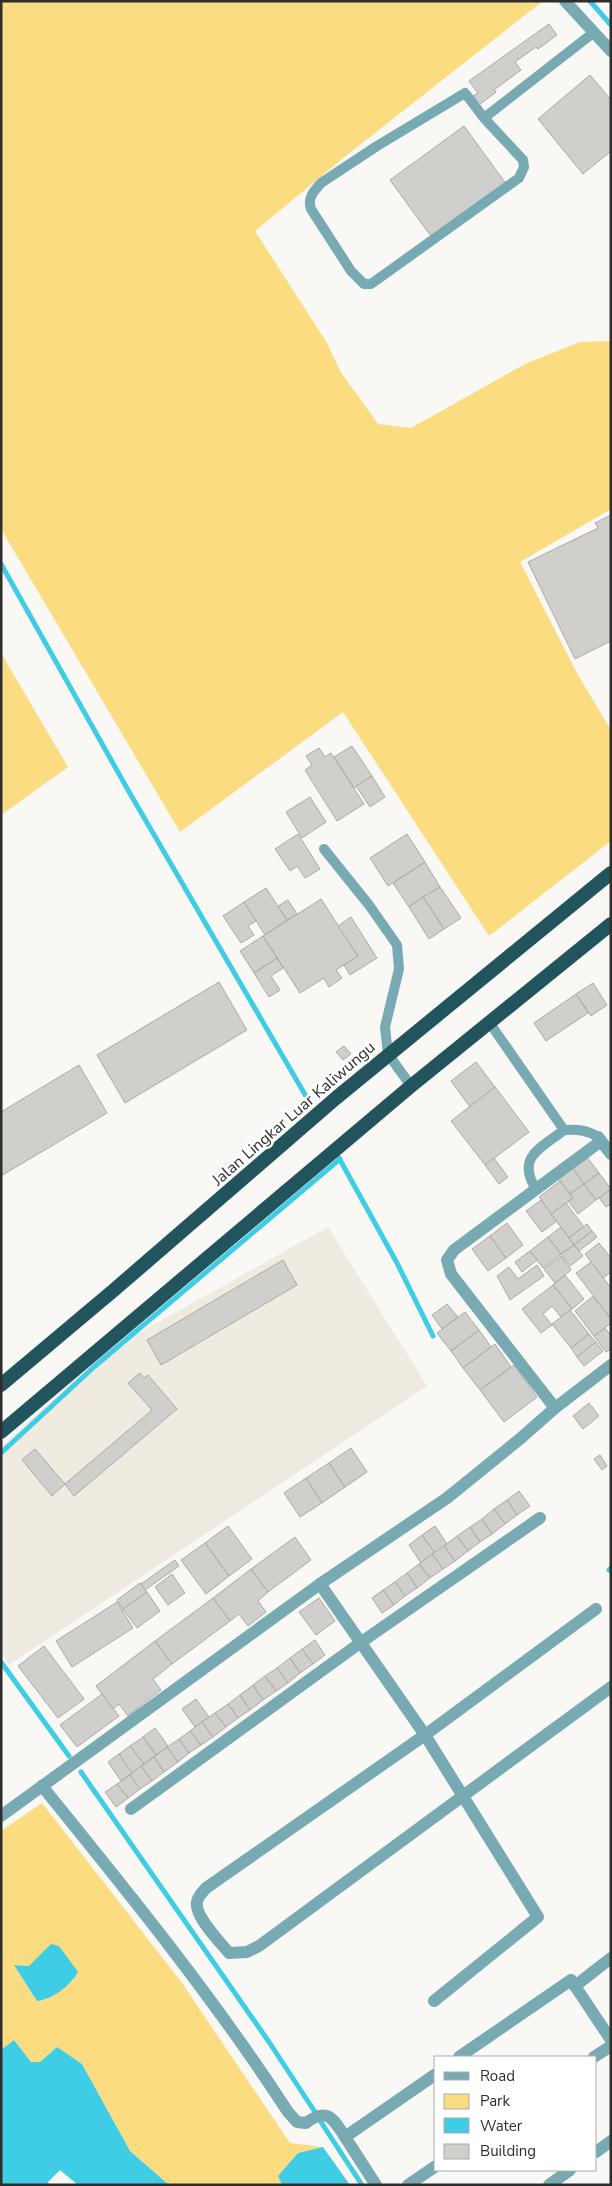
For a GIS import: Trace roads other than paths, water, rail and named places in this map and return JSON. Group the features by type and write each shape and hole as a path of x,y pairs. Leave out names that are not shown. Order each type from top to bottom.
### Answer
{"highway":[{"name":"Jalan Lingkar Luar Kaliwungu","path":"1,1385 388,1054 611,873"},
{"path":"1,1432 411,1086 611,924"}],"street":[{"path":"565,1 611,51"},
{"path":"555,1408 451,1274 447,1260 454,1250 600,1139 611,1154"},
{"path":"1,1816 320,1584 447,1498 555,1408 611,1365"},
{"path":"131,1809 360,1643 540,1518"},
{"path":"320,1584 425,1735 464,1795 538,1918 434,2001"},
{"path":"596,1609 425,1735 206,1888 196,1904 199,1914 229,1953 247,1952 259,1946 611,1687"},
{"path":"42,1786 146,1914 217,2010 288,2112 297,2122 306,2123 314,2117 324,2114 333,2119 376,2185"},
{"path":"575,1986 611,1958"},
{"path":"461,2056 571,1980 611,2040"},
{"path":"596,2056 611,2046"},
{"path":"344,2137 434,2075"},
{"path":"597,2151 611,2141"},
{"path":"408,2185 434,2167"},
{"path":"549,2185 569,2171"}],"lane":[{"path":"484,118 593,33"},
{"path":"465,93 484,118 523,160 524,167 519,178 371,284 364,284 351,271 311,209 310,197 314,191 321,183 377,146 465,93"},
{"path":"324,849 369,905 397,945 398,969 385,1027 388,1054 411,1086"},
{"path":"490,1022 564,1130"},
{"path":"536,1189 528,1176 531,1156 564,1130 577,1129 590,1132 600,1139"}],"water":[{"path":"51,1944 59,1946 78,1972 61,1991 49,1998 37,2001 14,1965 29,1966"},
{"path":"14,2040 31,2062 40,2062 57,2047 82,2064 130,2151 169,2185 78,2185 60,2170 48,2182 49,2185 1,2185 1,2050"},
{"path":"323,2147 350,2185 282,2185 278,2176 298,2153"}],"waterway":[{"path":"590,1 611,25"},
{"path":"1,564 128,790 307,1098"},
{"path":"339,1158 397,1263 433,1336"},
{"path":"1,1453 95,1366 340,1159"},
{"path":"1,1662 69,1756"},
{"path":"81,1772 269,2042 315,2112"},
{"path":"319,2119 362,2185"}]}
